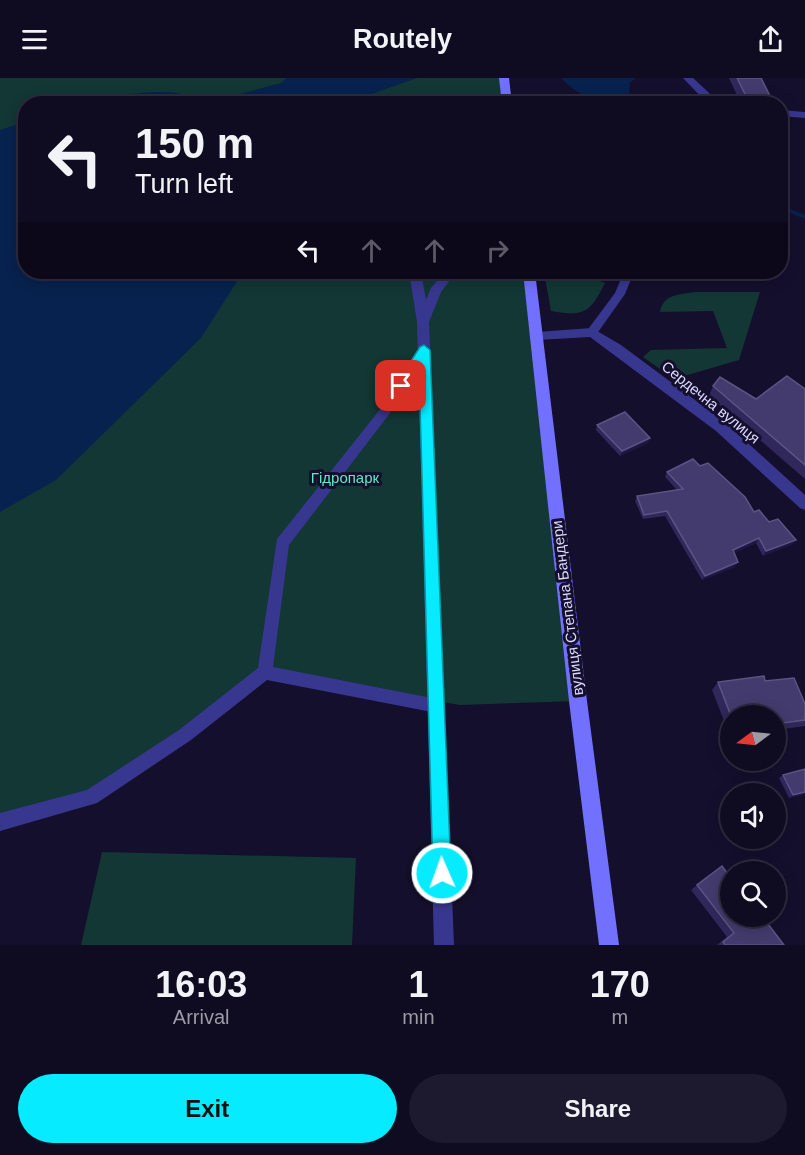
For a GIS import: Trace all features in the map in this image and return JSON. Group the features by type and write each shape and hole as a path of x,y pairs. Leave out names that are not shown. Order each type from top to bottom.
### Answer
{"main road":[{"path":"504,78 506,96"},
{"name":"вулиця Степана Бандери","path":"530,279 575,678 609,945"}],"street":[{"path":"688,78 705,96"},
{"path":"788,114 805,115"},
{"path":"416,279 423,322 444,945"},
{"path":"423,322 435,291 444,279"},
{"path":"537,336 592,332"},
{"name":"Сердечна вулиця","path":"592,332 721,427 805,504"}],"lane":[{"path":"592,332 620,294 626,279"},
{"path":"0,822 91,797 185,735 265,672 282,543 393,401 424,350"},
{"path":"265,672 437,706"}],"green space":[{"name":"Гідропарк","path":"0,78 504,78 506,96 18,96 18,279 530,279 578,701 460,705 265,672 91,797 0,822"},
{"path":"545,279 595,279 605,283 595,301 585,310 579,313 551,311"},
{"path":"760,292 739,360 674,379 643,357 651,350 727,348 713,311 660,312 668,298 678,294"},
{"path":"102,852 356,858 352,945 81,945"}],"water":[{"path":"286,78 417,78 366,96 230,96 281,83"},
{"path":"561,78 636,78 630,82 629,93 633,96 585,96"},
{"path":"144,92 170,92 197,96 122,96"},
{"path":"18,124 18,279 239,279 201,338 56,480 0,512 0,130"}],"building":[{"path":"737,78 761,78 770,96 746,96"},
{"path":"787,376 805,389 805,465 713,386 720,377 756,399"},
{"path":"625,412 650,438 622,451 597,425"},
{"path":"693,459 700,466 708,463 745,497 754,512 759,510 769,522 778,519 796,540 766,551 759,538 733,550 738,562 705,576 667,511 644,515 637,496 683,489 667,472"},
{"path":"764,676 765,681 794,678 805,704 805,720 786,723 786,705 727,705 718,682"},
{"path":"805,769 805,792 793,795 783,775"},
{"path":"720,868 720,915 697,885"},
{"path":"729,927 770,927 784,945 725,945 723,942 734,933"}],"waterway":[{"path":"788,210 805,217"}],"route":[{"path":"401,386 424,350 442,873"}]}
